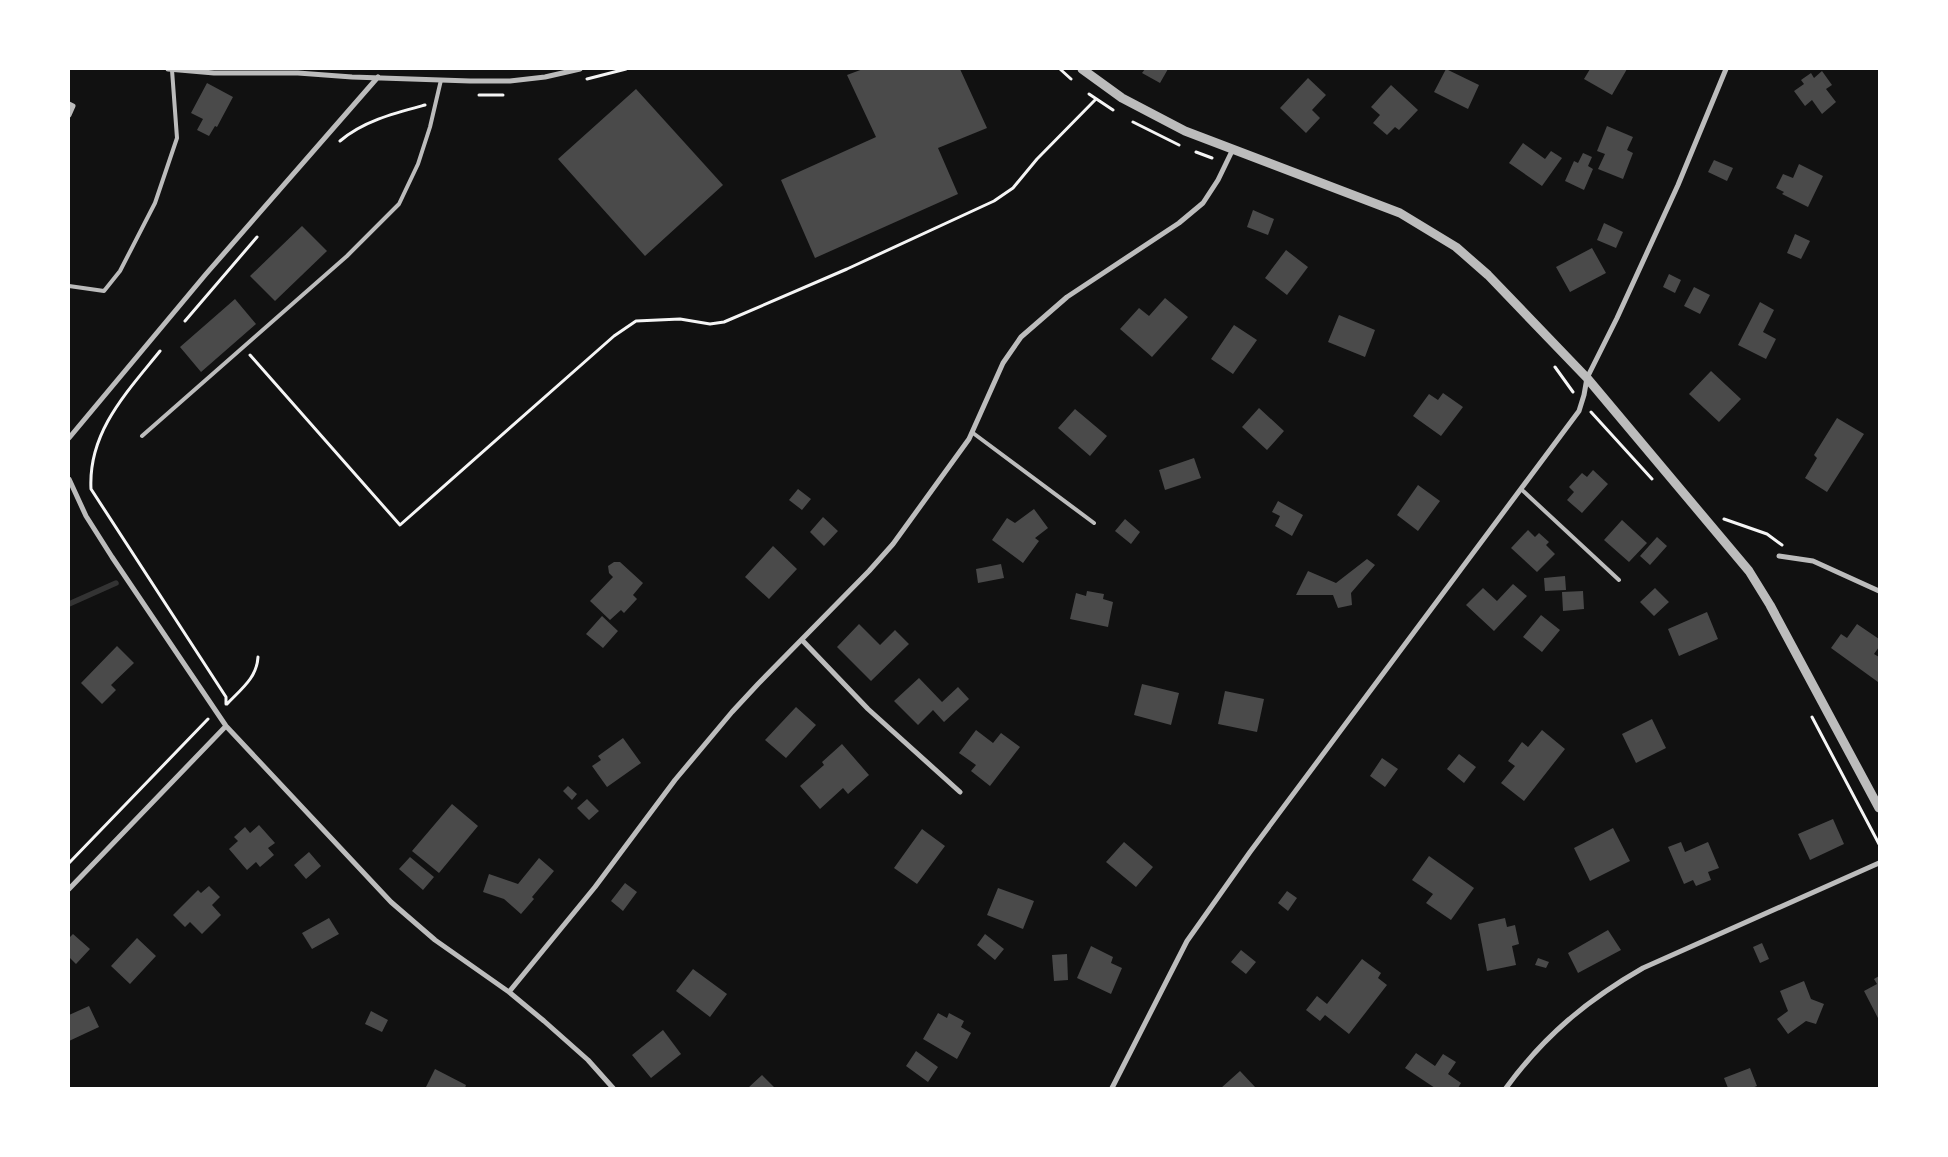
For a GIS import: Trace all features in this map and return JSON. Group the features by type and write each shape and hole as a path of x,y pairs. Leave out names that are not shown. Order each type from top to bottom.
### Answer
{"street":[{"path":"170,69 510,81 545,77 580,69"},
{"path":"1082,69 1122,98 1185,132 1400,213 1456,247 1488,275 1587,378 1749,571 1770,605 1879,808"},
{"path":"1112,1088 1187,941 1250,852 1579,411 1587,378 1617,318 1678,185 1726,69"},
{"path":"69,438 206,274 378,77"},
{"path":"69,104 73,106 69,115"},
{"path":"509,992 594,888 675,780 758,684 893,544 973,433 1003,363 1021,337 1067,297 1179,222 1203,203 1218,180 1233,149"},
{"path":"69,479 86,516 112,557 226,726 392,902 435,940 509,992 570,1043 613,1088"},
{"path":"1779,556 1813,561 1879,590"},
{"path":"802,640 868,709 960,792"},
{"path":"69,889 226,726"},
{"path":"1506,1088 1525,1062 1547,1039 1572,1015 1611,986 1643,968 1879,863"}],"lane":[{"path":"69,286 104,291 120,271 155,203 177,138 170,69"},
{"path":"142,436 347,256 399,204 418,164 430,127 441,80"},
{"path":"973,433 1094,523"},
{"path":"1522,489 1619,580"}],"path":[{"path":"243,347 400,525 614,336 636,321 680,319 710,324 724,322 847,269 994,200 1012,188 1037,159 1096,99"},
{"path":"1551,362 1582,402 1654,482"},
{"path":"1718,513 1724,519 1767,534 1784,545 1779,556"},
{"path":"1714,528 1724,519"},
{"path":"226,704 251,679 258,668 258,657"},
{"path":"1809,712 1879,844"},
{"path":"69,863 209,719"}],"building":[{"path":"863,69 960,69 987,128 938,148 958,194 815,258 781,180 876,137 847,75"},
{"path":"1145,69 1168,69 1160,83 1142,73"},
{"path":"1446,69 1479,85 1468,109 1434,92"},
{"path":"1590,69 1627,69 1612,95 1584,79"},
{"path":"1822,71 1832,85 1826,89 1836,102 1822,114 1812,100 1805,106 1794,91 1804,84 1801,80 1811,73 1814,78"},
{"path":"1308,78 1326,95 1312,110 1320,118 1306,133 1280,108"},
{"path":"207,83 233,97 217,127 215,126 209,136 197,130 203,119 191,113"},
{"path":"1391,85 1418,110 1399,130 1395,127 1387,135 1373,123 1380,115 1371,107"},
{"path":"636,89 723,185 645,256 558,159"},
{"path":"1607,126 1633,137 1627,150 1633,153 1623,179 1598,169 1605,154 1597,151"},
{"path":"1523,143 1545,159 1551,151 1562,158 1542,186 1509,163"},
{"path":"1583,153 1592,157 1588,166 1593,169 1584,190 1565,181 1574,161 1578,163"},
{"path":"1714,160 1733,168 1727,181 1708,172"},
{"path":"1799,164 1823,176 1808,207 1782,194 1784,192 1776,188 1783,174 1793,178"},
{"path":"1253,210 1274,219 1268,235 1247,227"},
{"path":"1604,223 1623,232 1616,248 1597,240"},
{"path":"302,226 327,251 275,301 250,276"},
{"path":"1795,234 1810,241 1801,259 1787,253"},
{"path":"1592,248 1606,273 1570,292 1556,267"},
{"path":"1286,250 1308,267 1287,295 1265,278"},
{"path":"1669,274 1681,280 1675,293 1663,287"},
{"path":"1694,287 1710,295 1700,314 1684,306"},
{"path":"1165,298 1188,317 1152,357 1120,329 1139,308 1149,316"},
{"path":"235,299 256,324 201,372 180,347"},
{"path":"1760,302 1774,310 1763,332 1776,339 1766,359 1738,345"},
{"path":"1339,315 1375,330 1365,357 1328,342"},
{"path":"1234,325 1257,340 1233,374 1211,359"},
{"path":"1711,371 1741,399 1719,422 1689,394"},
{"path":"1443,393 1463,407 1441,436 1413,416 1429,394 1438,400"},
{"path":"1259,408 1284,431 1267,450 1242,427"},
{"path":"1075,409 1107,436 1090,456 1058,428"},
{"path":"1837,418 1864,434 1827,492 1805,478 1817,458 1814,455"},
{"path":"1194,458 1201,478 1165,490 1159,470"},
{"path":"1593,470 1608,484 1582,513 1567,500 1574,492 1569,487 1582,473 1587,477"},
{"path":"1418,485 1440,501 1418,531 1397,515"},
{"path":"798,489 811,499 802,510 789,500"},
{"path":"1278,501 1303,515 1292,536 1275,526 1280,516 1272,512"},
{"path":"1034,509 1048,528 1035,538 1039,541 1023,563 992,540 1007,518 1015,523"},
{"path":"823,517 838,531 824,546 810,532"},
{"path":"1125,519 1140,532 1131,544 1115,531"},
{"path":"1622,520 1647,543 1629,562 1604,540"},
{"path":"1528,530 1535,537 1539,533 1549,542 1546,545 1555,554 1537,572 1511,548"},
{"path":"1657,537 1667,546 1650,565 1640,556"},
{"path":"773,546 797,569 769,599 745,577"},
{"path":"1367,559 1375,565 1351,593 1352,605 1338,608 1333,595 1296,595 1308,571 1336,583"},
{"path":"614,562 620,562 643,583 633,595 637,599 624,613 621,610 610,620 590,601 613,577 609,573 608,566"},
{"path":"1001,564 1004,578 978,583 976,569"},
{"path":"1565,576 1566,590 1545,591 1544,578"},
{"path":"1513,584 1527,596 1494,631 1466,605 1483,588 1497,601"},
{"path":"1655,588 1669,602 1654,616 1640,602"},
{"path":"1087,591 1104,594 1103,599 1113,602 1108,627 1070,619 1076,593 1086,596"},
{"path":"1583,591 1584,609 1563,611 1562,592"},
{"path":"1707,612 1718,639 1679,656 1668,629"},
{"path":"1541,615 1560,630 1542,652 1523,637"},
{"path":"602,616 618,631 603,648 586,634"},
{"path":"859,624 880,645 895,630 909,644 871,681 837,647"},
{"path":"1857,624 1879,639 1879,647 1874,654 1879,657 1878,682 1831,648 1841,634 1847,638"},
{"path":"117,646 134,663 111,685 116,690 102,704 81,683"},
{"path":"919,678 942,702 958,687 969,699 944,722 933,710 918,725 894,701"},
{"path":"1142,684 1179,693 1171,725 1134,715"},
{"path":"1225,691 1264,699 1257,732 1218,724"},
{"path":"796,707 816,725 786,758 765,740"},
{"path":"1652,719 1666,748 1636,763 1622,734"},
{"path":"976,730 993,743 1001,733 1020,747 990,786 971,771 976,765 959,753"},
{"path":"1542,730 1565,749 1524,801 1501,783 1515,766 1508,761 1522,742 1528,747"},
{"path":"623,738 641,763 607,787 592,766 601,760 598,756"},
{"path":"842,744 869,775 848,794 843,788 820,809 800,786 824,765 822,762"},
{"path":"1459,754 1476,767 1464,783 1447,769"},
{"path":"1382,758 1398,769 1385,787 1370,776"},
{"path":"568,786 577,794 572,800 563,791"},
{"path":"587,799 599,811 589,820 577,808"},
{"path":"452,804 478,826 439,873 412,851"},
{"path":"1833,819 1844,844 1810,860 1798,834"},
{"path":"259,825 275,843 268,848 274,855 260,867 256,862 247,870 229,849 238,841 234,837 245,827 250,833"},
{"path":"1613,828 1630,861 1590,881 1574,848"},
{"path":"922,829 945,846 917,884 894,868"},
{"path":"1124,842 1153,867 1136,887 1106,862"},
{"path":"1681,842 1685,852 1708,842 1719,868 1708,872 1711,880 1696,886 1693,880 1684,884 1668,847"},
{"path":"309,852 321,866 306,879 294,865"},
{"path":"1429,856 1474,888 1451,920 1426,903 1433,894 1412,880"},
{"path":"410,857 434,877 423,890 399,869"},
{"path":"539,858 554,871 532,897 534,899 521,914 504,899 483,892 489,874 518,884"},
{"path":"625,883 637,892 623,911 611,901"},
{"path":"209,886 220,897 212,905 221,915 202,934 190,922 185,927 173,915 198,890 201,893"},
{"path":"998,888 1034,901 1023,929 987,915"},
{"path":"1287,891 1297,898 1288,911 1278,903"},
{"path":"329,918 339,934 312,949 302,933"},
{"path":"1505,918 1507,927 1515,925 1519,944 1512,946 1516,965 1487,971 1478,924"},
{"path":"1608,930 1621,950 1578,973 1568,953"},
{"path":"73,934 90,949 76,964 69,957 69,938"},
{"path":"985,934 1004,949 995,960 977,945"},
{"path":"137,938 156,956 130,984 111,966"},
{"path":"1762,943 1769,959 1760,963 1753,947"},
{"path":"1091,946 1113,957 1111,963 1122,968 1111,994 1077,978"},
{"path":"1241,950 1256,962 1246,974 1231,962"},
{"path":"1067,954 1068,980 1054,981 1052,955"},
{"path":"1538,958 1549,962 1546,968 1535,965"},
{"path":"1362,959 1381,973 1378,978 1387,985 1349,1034 1325,1015 1320,1021 1306,1010 1317,996 1327,1004"},
{"path":"693,969 727,994 710,1017 676,991"},
{"path":"1879,976 1879,1020 1864,991 1877,984 1874,979"},
{"path":"1804,981 1811,999 1824,1004 1816,1024 1806,1021 1788,1034 1777,1019 1788,1011 1780,991"},
{"path":"89,1006 99,1027 69,1041 69,1015"},
{"path":"371,1011 388,1020 382,1032 365,1024"},
{"path":"938,1013 947,1018 949,1013 964,1021 961,1027 971,1033 957,1059 923,1039"},
{"path":"663,1030 681,1054 651,1078 632,1055"},
{"path":"916,1051 938,1067 928,1082 906,1066"},
{"path":"1416,1053 1435,1066 1443,1054 1456,1062 1448,1074 1461,1083 1458,1088 1435,1088 1405,1068"},
{"path":"1750,1068 1757,1086 1752,1088 1728,1088 1724,1078"},
{"path":"435,1069 466,1085 465,1088 426,1087"},
{"path":"1240,1071 1256,1088 1221,1088"},
{"path":"762,1075 775,1088 748,1088"}],"waterway":[{"path":"69,604 116,583"}]}
